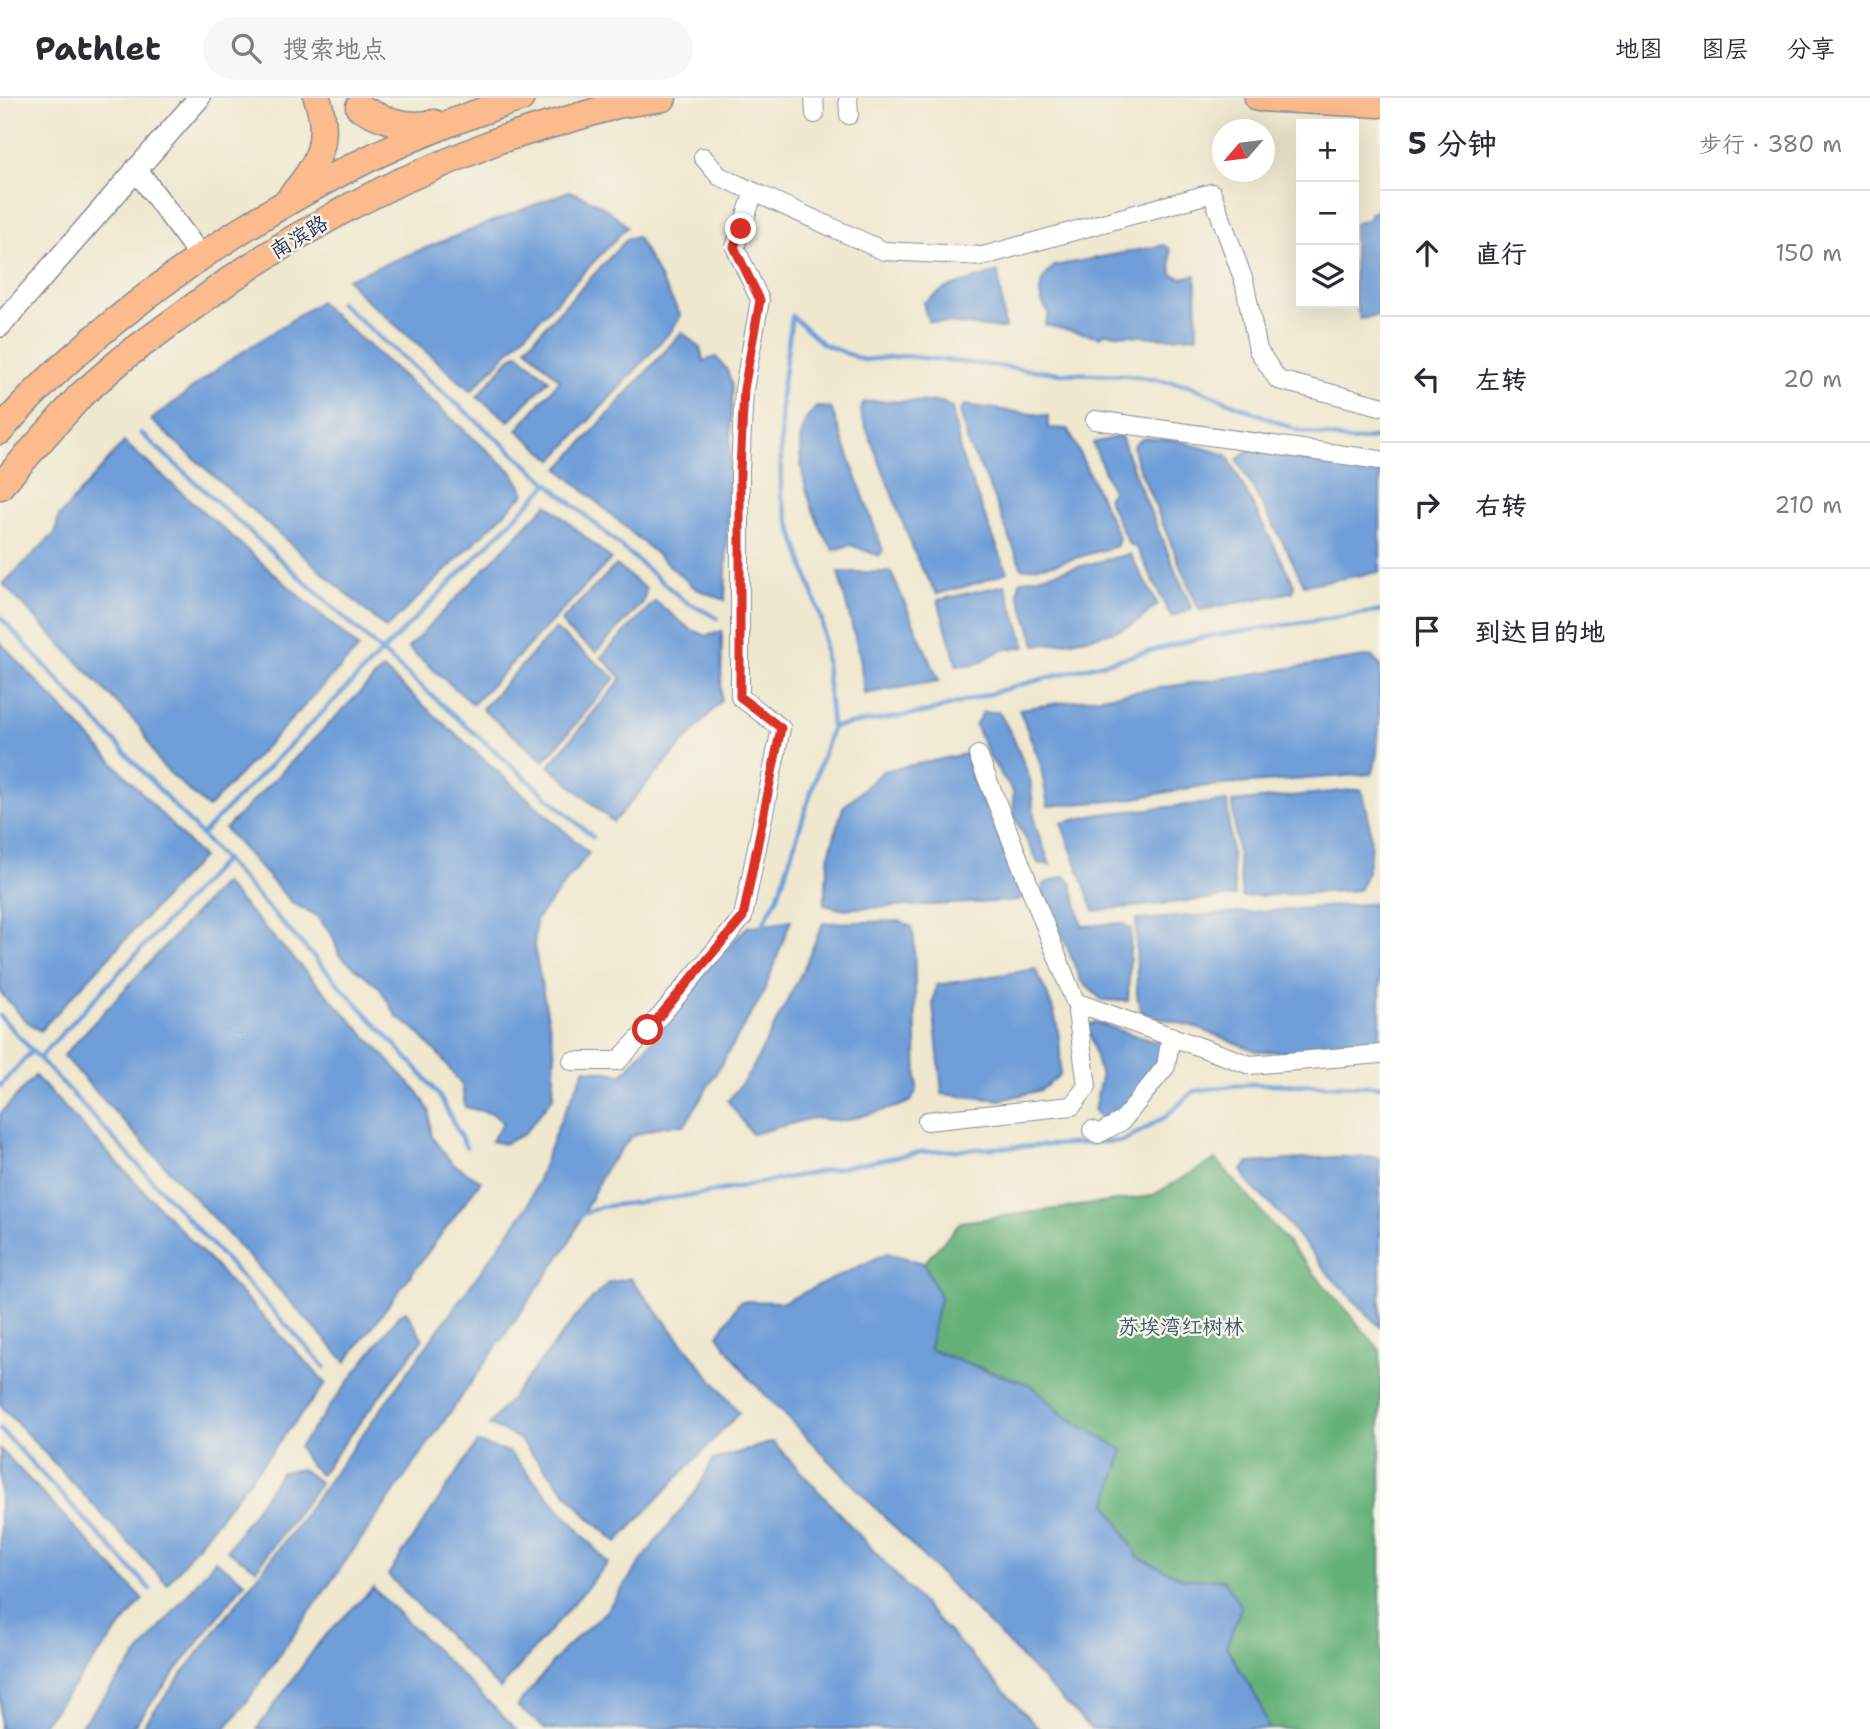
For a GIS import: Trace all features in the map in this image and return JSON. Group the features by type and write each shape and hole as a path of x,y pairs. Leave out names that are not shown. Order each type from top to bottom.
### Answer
{"main road":[{"name":"南滨路","path":"0,431 62,365 116,320 201,257 286,202 385,151 474,114 521,98"},
{"name":"南滨路","path":"0,486 81,396 126,356 233,277 293,239 399,182 499,140 617,105 663,98"},
{"path":"1258,98 1380,104"},
{"path":"355,102 382,120 403,125 424,125 474,114"},
{"path":"355,102 385,151 399,182"},
{"path":"319,109 345,170 363,200"},
{"path":"286,202 310,175 319,154 324,131 319,109"}],"street":[{"path":"0,326 199,98"},
{"path":"703,157 719,176 884,251 983,256 1212,193 1244,281 1258,350 1278,380 1380,407"},
{"path":"136,169 201,257"},
{"path":"572,1061 618,1060 662,1014 743,917 781,728 740,697 740,470 744,389 760,300 734,247 754,192"},
{"path":"1095,420 1380,460"},
{"path":"978,755 1074,1002 1250,1065 1380,1054"},
{"path":"927,1121 1072,1105 1087,1086 1077,1012 1088,1007"},
{"path":"1091,1130 1098,1134 1122,1121 1166,1066 1171,1036"}],"green space":[{"name":"苏埃湾红树林","path":"1216,1159 1380,1350 1380,1729 1268,1729 1259,1702 1226,1647 1241,1607 1224,1580 1184,1579 1139,1558 1107,1504 1123,1450 1063,1415 1031,1385 928,1349 940,1297 924,1263 961,1222 1151,1196"}],"water":[{"path":"569,191 600,205 627,227 471,391 360,294 347,279"},
{"path":"1377,210 1380,219 1380,316 1360,319 1357,308 1359,222 1369,219 1370,214"},
{"path":"637,237 681,316 671,331 553,460 517,430 560,380 526,347 628,238"},
{"path":"1164,245 1170,249 1172,274 1181,278 1196,275 1197,336 1165,338 1105,333 1100,337 1045,325 1049,313 1041,300 1040,288 1054,266"},
{"path":"998,272 1005,329 928,321 923,303 946,288"},
{"path":"319,302 513,473 525,493 386,629 151,420 224,364"},
{"path":"682,332 700,348 704,361 716,357 727,370 732,386 725,600 696,589 559,469"},
{"path":"518,353 549,380 509,421 477,397 508,360"},
{"path":"942,402 952,408 961,455 1007,572 937,594 919,564 860,412 863,403"},
{"path":"964,405 1048,416 1048,428 1068,429 1119,537 1117,546 1055,564 1022,569 985,476 969,447 960,411"},
{"path":"816,407 831,408 883,550 879,556 851,545 834,550 818,523 806,487 800,450 801,434 806,420"},
{"path":"1121,436 1192,609 1171,617 1137,548 1129,544 1107,498 1112,491 1093,443"},
{"path":"1143,438 1177,440 1227,455 1294,584 1293,592 1199,610 1136,461 1133,446"},
{"path":"124,442 359,648 208,808 160,764 140,727 3,584 56,532 58,518"},
{"path":"1249,449 1380,471 1380,572 1304,585 1237,460"},
{"path":"547,504 611,559 473,704 408,648"},
{"path":"1130,554 1158,605 1141,619 1106,634 1036,645 1018,593 1020,581"},
{"path":"616,565 646,589 643,603 596,652 567,630 561,621"},
{"path":"838,572 891,572 939,681 864,694 860,657"},
{"path":"1005,585 1026,647 1001,650 977,664 957,666 938,600"},
{"path":"655,601 690,629 707,636 722,631 721,701 613,822 549,766 622,678 601,657"},
{"path":"555,629 615,678 544,761 482,709"},
{"path":"0,642 202,857 40,1031 25,1020 0,992"},
{"path":"1371,656 1380,665 1378,739 1372,774 1196,787 1124,800 1048,806 1040,762 1019,709"},
{"path":"383,669 589,853 536,920 534,946 555,1054 553,1097 524,1134 504,1144 491,1141 503,1123 493,1114 465,1107 462,1086 440,1056 413,1028 397,1017 379,987 339,955 333,937 316,915 292,903 225,829"},
{"path":"983,712 999,712 1013,737 1030,779 1035,824 1050,865 1038,863 1014,816 1013,792 990,758 975,725"},
{"path":"966,754 973,781 1025,896 1017,901 840,909 824,905 829,854 843,807 883,771"},
{"path":"1361,789 1368,813 1371,840 1368,867 1359,890 1242,897 1232,802"},
{"path":"1227,801 1235,896 1094,911 1061,823 1100,814"},
{"path":"1065,876 1071,882 1082,926 1122,923 1131,929 1128,1001 1102,1000 1081,981 1042,893 1043,884"},
{"path":"223,883 419,1093 430,1112 432,1137 452,1163 481,1181 346,1362 63,1056"},
{"path":"1380,903 1380,1033 1377,1040 1365,1045 1342,1044 1293,1052 1256,1051 1195,1027 1142,1013 1137,996 1136,920"},
{"path":"791,920 763,994 685,1125 662,1126 631,1137 605,1169 568,1245 243,1707 225,1729 140,1729 296,1526 528,1206 558,1126 585,1069 623,1074 706,971 747,927"},
{"path":"901,921 911,927 914,938 917,1089 911,1101 843,1121 813,1118 752,1134 728,1101 751,1071 803,970 823,923"},
{"path":"1035,969 1048,995 1056,1020 1060,1046 1060,1075 1041,1090 1001,1100 942,1094 933,1004 936,985"},
{"path":"1095,1022 1152,1041 1162,1041 1164,1064 1130,1108 1104,1121 1094,1111 1101,1077 1091,1038 1085,1027"},
{"path":"35,1076 326,1383 167,1584 0,1405 0,1114"},
{"path":"1332,1157 1378,1157 1380,1161 1380,1327 1331,1277 1282,1216 1250,1185 1242,1170 1249,1163"},
{"path":"887,1253 924,1263 940,1297 929,1349 1031,1385 1063,1415 1123,1450 1107,1504 1139,1558 1184,1579 1224,1580 1241,1607 1226,1647 1259,1702 1268,1729 1091,1729 748,1377 718,1335 740,1301 784,1302"},
{"path":"630,1278 739,1413 617,1542 587,1516 518,1438 489,1425 585,1306 608,1283"},
{"path":"406,1311 423,1339 320,1475 306,1460 299,1447 399,1315"},
{"path":"773,1442 1039,1729 545,1729 517,1706 563,1650 606,1611 655,1542 697,1490 713,1460"},
{"path":"477,1443 509,1452 608,1563 500,1689 388,1575"},
{"path":"0,1449 143,1599 39,1729 0,1729"},
{"path":"302,1469 320,1483 256,1569 227,1550 281,1472"},
{"path":"215,1560 245,1582 131,1729 78,1729"},
{"path":"373,1588 516,1729 257,1729 321,1640"}],"waterway":[{"path":"339,302 683,600 717,618"},
{"path":"832,727 822,621 781,496 781,396 792,316 823,344 863,360 905,356 1059,373 1128,375 1188,385 1297,430 1352,441 1380,437"},
{"path":"141,433 382,652 593,837"},
{"path":"202,834 548,484"},
{"path":"760,929 778,896 832,727 928,712 1204,637 1380,611"},
{"path":"0,617 420,1072 440,1097 466,1147"},
{"path":"39,1058 225,859"},
{"path":"0,1016 325,1367"},
{"path":"0,1086 32,1051"},
{"path":"579,1216 600,1207 702,1194 922,1152 1124,1141 1165,1117 1194,1091 1249,1084 1380,1086"},
{"path":"0,1429 150,1589"}],"route":[{"path":"648,1030 743,917 781,728 740,697 740,470 744,389 760,300 734,247 741,229"}]}
